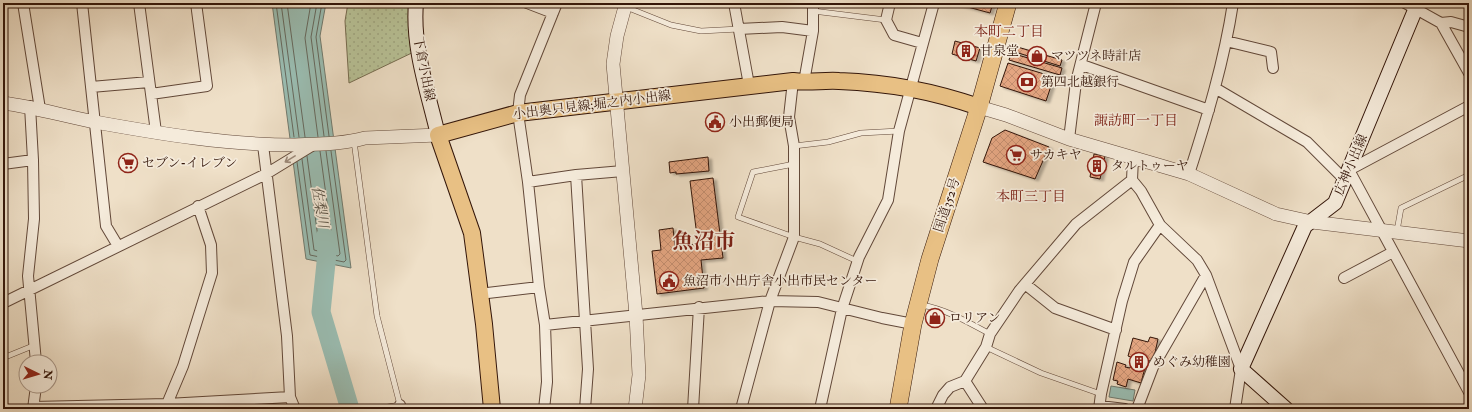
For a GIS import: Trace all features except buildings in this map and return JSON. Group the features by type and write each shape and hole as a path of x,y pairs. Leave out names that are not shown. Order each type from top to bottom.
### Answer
{"highway":[{"name":"国道352号","path":"898,409 918,305 930,259 979,107 1008,3"}],"main road":[{"name":"下倉小出線","path":"416,3 415,19 418,50 438,135"},
{"name":"広神小出線","path":"1241,368 1305,226 1335,203 1413,5"},
{"name":"小出奥只見線;堀之内小出線","path":"438,135 518,112 749,85 798,82 837,81 910,87 950,97 979,107"},
{"path":"438,135 472,233 484,324 492,409"},
{"path":"1241,368 1286,409"}],"street":[{"path":"23,3 35,108 33,160 34,219 28,276 36,354"},
{"path":"82,3 106,226 118,246"},
{"path":"139,3 156,132"},
{"path":"151,94 208,86 196,3"},
{"path":"527,3 553,13"},
{"path":"544,409 547,382 545,325 518,112 520,95 557,3"},
{"path":"734,3 749,85"},
{"path":"890,3 886,20 894,35 922,43"},
{"path":"820,409 842,309 857,261 888,200 899,131 934,3"},
{"path":"1069,139 1076,82 1082,65 1096,3"},
{"path":"1189,174 1215,88 1233,3"},
{"path":"623,4 613,64 615,101 636,315 639,374 636,409"},
{"path":"1413,5 1441,23 1469,73"},
{"path":"741,409 770,301 794,237 794,146 789,117 813,31 813,7"},
{"path":"1441,23 1451,22 1469,28"},
{"path":"739,29 782,27 813,31"},
{"path":"1226,41 1271,52 1273,68"},
{"path":"1082,65 1209,110"},
{"path":"91,87 149,82"},
{"path":"1215,88 1307,142 1347,175 1382,231 1469,392"},
{"path":"3,103 35,108 94,122 156,132 263,145 315,144 354,141 365,138 438,135"},
{"path":"1347,175 1469,106"},
{"path":"979,107 1006,115 1069,139 1189,174 1276,214 1312,222 1469,241"},
{"path":"3,303 198,206 266,174 315,144"},
{"path":"263,145 287,336 290,397 295,409"},
{"path":"1133,158 1132,180 1141,191 1160,226 1197,260 1206,275 1241,368 1235,409"},
{"path":"3,164 33,160"},
{"path":"528,182 576,175 623,171"},
{"path":"576,175 588,370 585,409"},
{"path":"936,409 943,395 950,387 965,381 986,347 990,334 1025,284 1076,224 1132,180"},
{"path":"167,404 184,366 212,273 211,245 198,206"},
{"path":"1125,409 1100,407 1101,394 1134,262 1160,226"},
{"path":"1344,278 1393,252"},
{"path":"1137,409 1153,367 1206,275"},
{"path":"1025,284 1055,308 1116,330"},
{"path":"479,294 539,287"},
{"path":"545,325 699,307 770,301 818,302 842,309 914,324"},
{"path":"693,409 699,307"},
{"path":"965,381 983,409"},
{"path":"35,394 33,408 167,404 290,397"}],"lane":[{"path":"623,4 671,25 701,31 739,29"},
{"path":"813,7 886,20"},
{"path":"794,146 828,142 861,133 899,131"},
{"path":"354,141 377,316 398,407 374,409"},
{"path":"794,164 753,172 738,217 794,237 820,244 857,261"},
{"path":"1396,232 1401,208 1469,175"},
{"path":"918,305 930,307 957,316 990,334"},
{"path":"3,358 35,345"},
{"path":"986,347 1041,373 1101,394"}],"green space":[{"path":"348,3 416,3 418,50 349,83 345,21"}],"water":[{"path":"272,3 326,3 320,36 351,268 306,259"},
{"path":"1111,386 1135,390 1133,401 1109,397"}],"waterway":[{"path":"1466,3 1469,7"},
{"name":"佐梨川","path":"325,237 327,253 321,312 350,409"}],"place":[{"name":"甘泉堂","path":"966,51"},
{"name":"マツツネ時計店","path":"1037,56"},
{"name":"第四北越銀行","path":"1027,82"},
{"name":"小出郵便局","path":"715,122"},
{"name":"サカキヤ","path":"1016,155"},
{"name":"セブン-イレブン","path":"128,163"},
{"name":"タルトゥーヤ","path":"1097,166"},
{"name":"魚沼市小出庁舎小出市民センター","path":"669,281"},
{"name":"ロリアン","path":"935,318"},
{"name":"めぐみ幼稚園","path":"1139,362"}],"district":[{"name":"本町二丁目","path":"1009,31"},
{"name":"諏訪町一丁目","path":"1136,120"},
{"name":"本町三丁目","path":"1031,196"},
{"name":"魚沼市","path":"704,241"}]}
